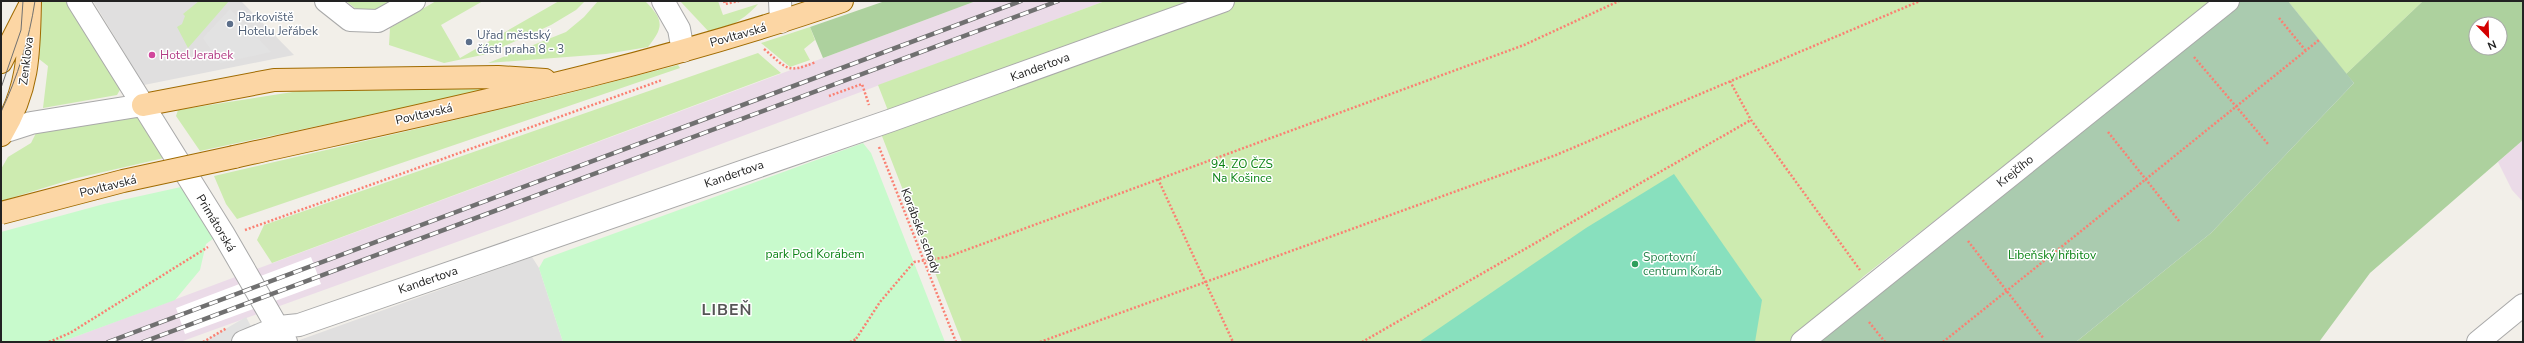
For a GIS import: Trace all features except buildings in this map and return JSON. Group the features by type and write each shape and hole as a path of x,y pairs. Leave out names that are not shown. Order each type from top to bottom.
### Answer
{"main road":[{"name":"Zenklova","path":"1,62 30,3"},
{"name":"Zenklova","path":"2,133 20,96 26,75 30,3"},
{"name":"Povltavská","path":"1,213 123,181 568,82 750,32 780,11 827,3"},
{"path":"144,105 274,80 498,77 568,82"}],"street":[{"name":"Primátorská","path":"78,1 144,105 283,334"},
{"path":"326,1 350,20 378,21 414,1"},
{"path":"663,1 679,29 683,51"},
{"name":"Kandertova","path":"236,335 283,334 299,325 873,116 1224,1"},
{"name":"Krejčího","path":"1802,342 2228,1"},
{"path":"2,133 31,124 144,105"},
{"path":"2478,342 2523,305"}],"path":[{"path":"724,1 725,4 739,1"},
{"path":"854,342 880,302 914,262 923,262 946,256 1524,44 1619,1"},
{"path":"1040,342 1556,155 1920,1"},
{"path":"2279,18 2306,51"},
{"path":"750,32 758,45 789,69 797,69 816,62"},
{"path":"1943,342 2320,40"},
{"path":"2194,57 2268,144"},
{"path":"243,231 669,77"},
{"path":"1730,81 1751,120 1872,286"},
{"name":"Korábské schody","path":"829,96 862,84 873,116 876,140 923,262 956,342"},
{"path":"1362,342 1751,120"},
{"path":"2108,132 2179,221"},
{"path":"1158,179 1233,342"},
{"path":"1968,241 2044,339"},
{"path":"49,342 70,333 213,244"},
{"path":"1869,322 1885,342"},
{"path":"203,342 236,335"},
{"path":"850,342 857,339"}],"shaded area":[{"path":"93,1 241,1 294,55 144,85"},
{"path":"976,1 1105,1 501,226 180,342 61,342"},
{"name":"Parkoviště Hotelu Jeřábek","path":"230,9 271,52 220,63 203,38"},
{"path":"2523,140 2523,202 2512,190 2498,162"},
{"path":"532,257 539,268 563,342 294,342"},
{"path":"246,317 253,330 232,342 203,342"}],"green space":[{"path":"42,1 66,1 121,88 117,95 43,108 48,66 39,59"},
{"path":"199,1 229,1 188,48 177,27 182,24 185,16 183,14"},
{"path":"346,1 406,1 365,16"},
{"path":"436,1 483,1 441,25 460,58 559,1 585,1 576,10 551,25 487,54 444,63 389,45 390,28"},
{"path":"598,1 645,1 656,13 660,24 657,34 648,47 606,54 488,63 566,32 584,17"},
{"path":"680,1 718,1 723,15 758,4 737,22 710,33"},
{"path":"885,1 976,1 823,58 810,27"},
{"name":"94. ZO ČZS Na Košince","path":"1105,1 2215,1 1864,276 1791,342 962,342 880,131 894,126 878,85"},
{"name":"Libeňský hřbitov","path":"2237,1 2288,1 2354,83 2211,233 2076,342 1811,342"},
{"path":"2288,1 2423,1 2346,74"},
{"path":"2423,1 2523,1 2523,140 2370,273 2319,342 2076,342 2211,233 2354,83 2346,74"},
{"path":"810,27 815,40 804,49 810,60 790,67 761,43"},
{"path":"758,53 781,73 272,263 257,240 264,225"},
{"path":"678,65 680,68 237,219 226,204 214,176 558,96"},
{"path":"325,87 480,88 487,90 200,151 176,116 178,110"},
{"path":"139,116 164,158 73,179 1,201 1,169 8,157 31,143 36,133"},
{"name":"park Pod Korábem","path":"863,143 871,153 945,342 563,342 539,268 544,259"},
{"name":"Sportovní centrum Koráb","path":"1674,174 1762,300 1755,342 1419,342 1586,228"},
{"path":"181,187 214,238 206,244 200,270 175,300 61,342 1,342 1,232 104,204"}],"pier":[{"path":"311,257 321,284 185,334 176,308"}],"tram line":[{"path":"1,88 21,30 23,1"},
{"path":"1,112 13,85 22,58 30,30 35,1"}],"railway":[{"path":"108,342 1021,1"},
{"path":"143,342 1058,1"}],"place":[{"name":"Parkoviště Hotelu Jeřábek","path":"230,24"},
{"name":"Uřad městský části praha 8 - 3","path":"469,42"},
{"name":"Hotel Jerabek","path":"152,55"},
{"name":"Sportovní centrum Koráb","path":"1635,264"}],"district":[{"name":"LIBEŇ","path":"727,309"}]}
